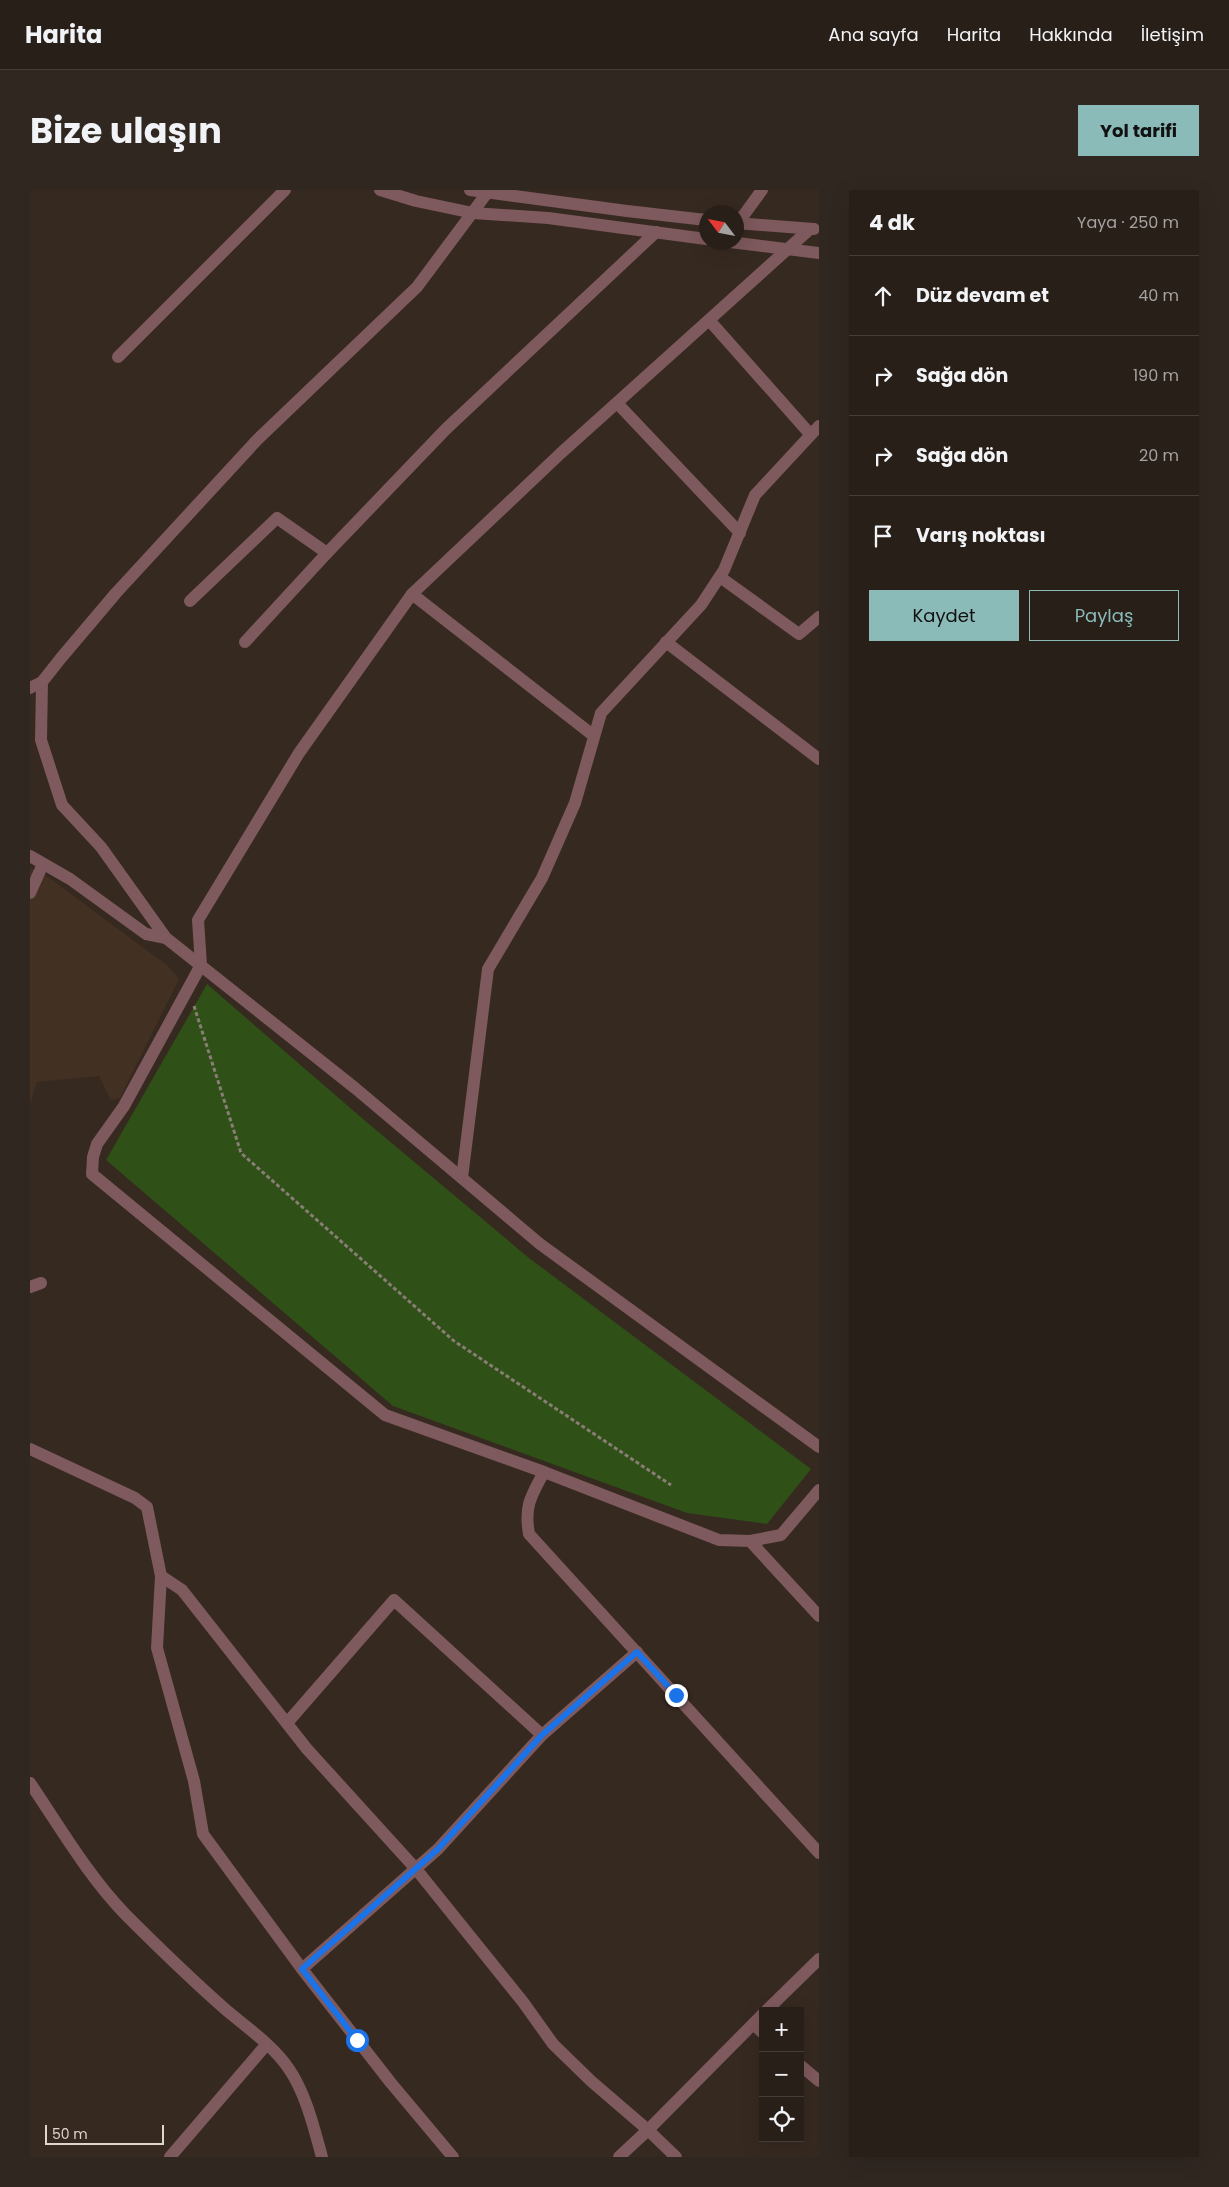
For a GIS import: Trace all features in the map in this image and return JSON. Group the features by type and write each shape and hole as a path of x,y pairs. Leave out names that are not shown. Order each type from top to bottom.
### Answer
{"street":[{"path":"118,357 285,190"},
{"path":"380,190 416,201 473,213 548,218 699,238"},
{"path":"470,190 487,194 699,219"},
{"path":"744,214 762,190"},
{"path":"30,688 42,682 116,593 257,440 417,288 487,194"},
{"path":"744,224 815,229"},
{"path":"815,229 786,251 560,453 412,594 299,753 198,920 201,965 124,1106 98,1144 93,1157 92,1174 384,1415 544,1472 719,1540 750,1541 781,1535 819,1490"},
{"path":"245,642 327,552 446,429 656,232"},
{"path":"744,244 819,254"},
{"path":"462,1178 488,970 542,878 575,803 601,713 701,605 720,577 755,495 814,430 709,320"},
{"path":"617,403 740,533"},
{"path":"190,601 277,518 327,552"},
{"path":"720,577 798,634 819,617"},
{"path":"412,594 594,736"},
{"path":"666,642 819,759"},
{"path":"42,682 41,740 62,805 101,847 166,938 355,1088 540,1244 819,1447"},
{"path":"30,856 70,879 146,934 166,938"},
{"path":"30,892 43,864"},
{"path":"30,1449 135,1498 147,1507 161,1576 157,1648 194,1781 203,1834 302,1969 391,2083 453,2157"},
{"path":"544,1472 528,1501 526,1516 529,1534 819,1853"},
{"path":"750,1541 819,1616"},
{"path":"161,1576 182,1590 307,1749 416,1869 523,2002 553,2044 591,2081 676,2157"},
{"path":"287,1723 394,1600 438,1637 542,1735"},
{"path":"302,1969 438,1849 542,1735 637,1652"},
{"path":"30,1783 96,1879 125,1913 288,2067 295,2079 313,2124 322,2157"},
{"path":"770,2007 819,1959"},
{"path":"619,2157 758,2029"},
{"path":"170,2157 266,2045"},
{"path":"804,2068 819,2081"}],"path":[{"path":"194,978 194,1006 241,1153 454,1341 671,1485"}],"shaded area":[{"path":"30,868 48,877 168,966 179,979 120,1098 111,1100 99,1076 37,1082 30,1104"}],"green space":[{"path":"207,984 363,1119 529,1258 811,1469 767,1524 687,1513 393,1406 106,1160"}],"route":[{"path":"357,2040 302,1969 438,1849 542,1735 637,1652 676,1695"}]}
